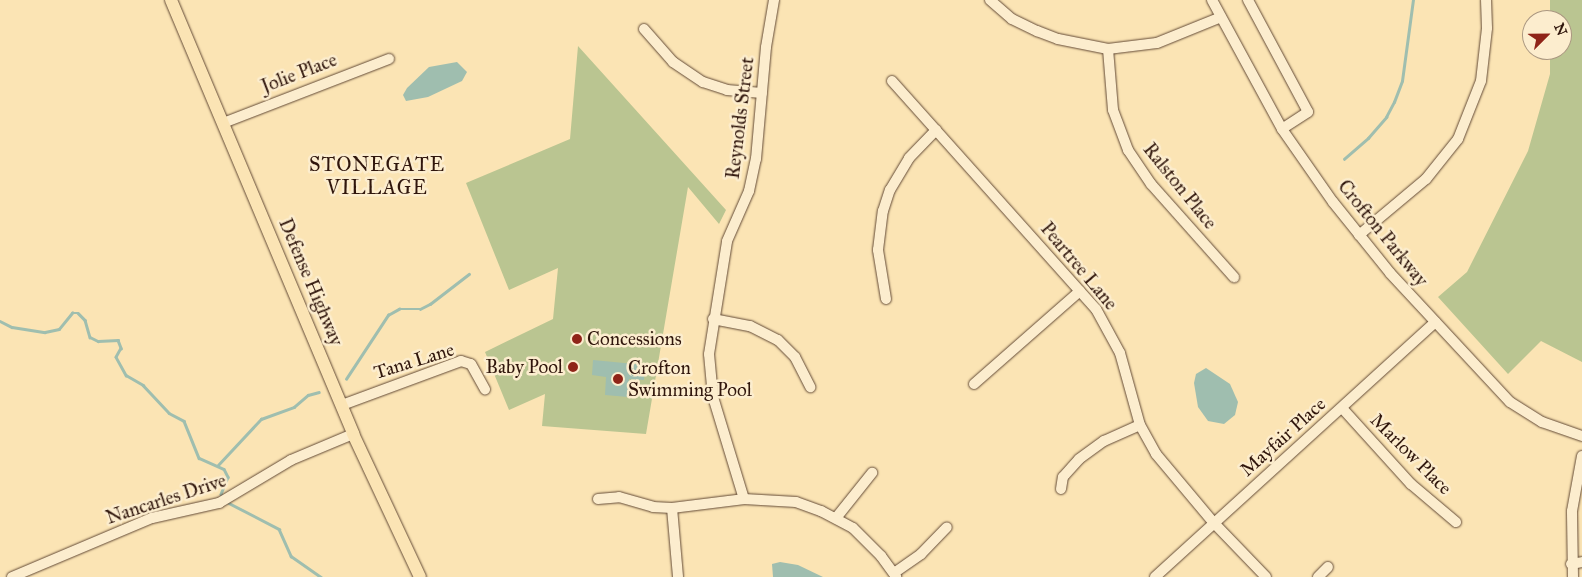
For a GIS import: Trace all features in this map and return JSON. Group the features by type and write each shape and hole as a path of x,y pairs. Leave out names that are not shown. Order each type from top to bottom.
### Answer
{"main road":[{"name":"Defense Highway","path":"171,0 354,434 420,577"}],"street":[{"name":"Reynolds Street","path":"744,499 713,397 709,354 713,319 727,241 753,175 774,0"},
{"path":"990,0 1012,18 1037,31 1058,39 1108,49 1157,43 1221,17"},
{"name":"Crofton Parkway","path":"1212,0 1282,129 1359,235 1435,322 1510,402 1542,422 1582,436"},
{"path":"1248,0 1308,112 1282,129"},
{"path":"1359,235 1426,179 1458,139 1481,81 1487,28 1486,0"},
{"path":"644,29 673,62 703,82 727,90 762,93"},
{"name":"Ralston Place","path":"1108,49 1113,110 1134,162 1234,277"},
{"name":"Jolie Place","path":"223,123 389,59"},
{"name":"Peartree Lane","path":"892,81 1080,291 1113,338 1140,425 1166,469 1266,577"},
{"path":"886,300 878,250 883,211 890,190 909,158 936,130"},
{"path":"974,384 1080,291"},
{"path":"713,319 755,328 778,340 795,357 810,387"},
{"name":"Mayfair Place","path":"1155,577 1435,322"},
{"name":"Tana Lane","path":"342,406 461,361 471,364 485,389"},
{"name":"Marlow Place","path":"1342,408 1411,484 1456,522"},
{"path":"1061,489 1063,477 1079,459 1104,441 1140,425"},
{"name":"Nancarles Drive","path":"12,577 152,518 219,503 291,460 354,434"},
{"path":"1573,577 1571,564 1572,511 1582,456"},
{"path":"836,518 848,499 872,473"},
{"path":"598,499 619,497 653,507 672,508 744,499 771,498 796,502 836,518 867,541 895,575 921,554 947,527"},
{"path":"672,508 678,577"},
{"path":"1571,564 1582,562"},
{"path":"1318,577 1328,567"}],"green space":[{"path":"1550,0 1582,0 1582,362 1541,341 1508,374 1438,297 1467,272 1528,151 1550,74 1550,60 1572,60 1572,10 1550,10"},
{"path":"578,46 726,210 719,224 688,187 646,434 542,426 545,394 509,410 485,352 553,319 558,268 509,290 466,183 570,139"}],"shaded area":[{"path":"457,62 467,72 462,81 428,97 406,101 403,95 407,88 429,67"},
{"name":"Crofton Swimming Pool","path":"593,360 645,365 644,380 629,379 628,397 605,395 606,377 592,375"},
{"path":"1206,368 1230,384 1238,402 1235,415 1224,424 1208,421 1198,407 1194,383 1196,374"},
{"path":"780,562 798,565 823,577 773,577 772,564"}],"waterway":[{"path":"1344,159 1368,138 1386,117 1394,102 1402,81 1413,0"},
{"path":"346,379 388,315 399,309 420,309 430,304 469,274"},
{"path":"0,321 12,327 45,332 59,329 72,313 78,313 85,320 90,337 98,341 118,340 121,348 116,357 126,375 143,385 169,413 184,421 199,458 224,469 228,477 221,494 223,497"},
{"path":"218,465 261,419 294,407 308,395 319,392"},
{"path":"227,502 279,529 291,556 321,577"}],"place":[{"name":"Concessions","path":"577,339"},
{"name":"Baby Pool","path":"573,367"},
{"name":"Crofton Swimming Pool","path":"618,379"}],"district":[{"name":"STONEGATE VILLAGE","path":"377,176"}]}
